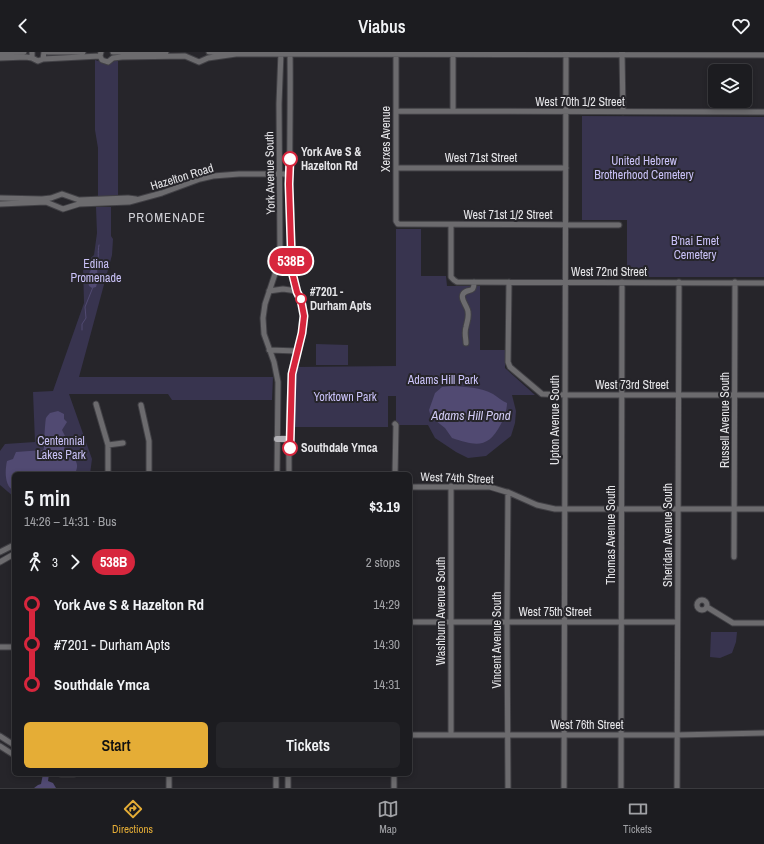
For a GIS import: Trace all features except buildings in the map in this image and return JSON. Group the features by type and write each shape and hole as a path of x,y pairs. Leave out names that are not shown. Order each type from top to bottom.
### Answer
{"main road":[{"path":"277,439 290,439"}],"street":[{"path":"0,53 24,52"},
{"path":"32,52 32,58"},
{"path":"43,58 44,52"},
{"path":"48,52 82,52"},
{"path":"113,58 113,52 166,52"},
{"path":"204,59 206,55 205,52"},
{"path":"209,52 236,54 566,53 764,55"},
{"name":"York Avenue South","path":"277,472 278,382 274,362 264,334 263,318 265,304 277,268 280,251 281,53"},
{"name":"York Avenue South","path":"290,53 292,272 297,292 301,300 304,316 302,333 294,361 291,383 290,472"},
{"name":"Xerxes Avenue","path":"396,53 397,223"},
{"path":"452,53 453,111"},
{"name":"Upton Avenue South","path":"564,788 566,53"},
{"path":"0,58 26,57 38,61 43,58 100,54 102,60 106,62 113,58 122,57 191,55 197,62 204,59 236,54"},
{"path":"622,54 623,112"},
{"name":"West 70th 1/2 Street","path":"396,111 764,112"},
{"name":"West 71st Street","path":"396,168 566,168"},
{"name":"Hazelton Road","path":"0,204 46,202 63,209 79,204 129,202 213,176 232,174 290,174"},
{"name":"Hazelton Road","path":"0,198 42,199 62,194 78,200 128,198 137,200"},
{"path":"55,206 54,202 56,196"},
{"path":"69,207 71,202 70,197"},
{"name":"West 71st 1/2 Street","path":"397,223 451,225 619,225"},
{"name":"West 72nd Street","path":"451,225 451,277 454,280 474,282 764,283"},
{"path":"466,343 465,329 468,320 468,311 462,298 464,293 472,290 474,287 474,282"},
{"name":"West 73rd Street","path":"508,282 508,362 510,367 542,394 764,395"},
{"name":"Thomas Avenue South","path":"621,788 620,622 622,282"},
{"name":"Sheridan Avenue South","path":"676,788 678,282"},
{"name":"Russell Avenue South","path":"734,557 735,282"},
{"path":"269,291 283,289 297,292"},
{"path":"269,350 298,351"},
{"path":"96,404 108,446 108,472"},
{"path":"141,405 149,441 149,472"},
{"path":"394,424 396,426 395,472"},
{"path":"108,446 123,443"},
{"name":"Washburn Avenue South","path":"451,486 451,735"},
{"name":"West 74th Street","path":"412,487 490,487 508,492 536,505 555,509 764,509"},
{"name":"Vincent Avenue South","path":"508,492 508,788"},
{"path":"0,552 12,546"},
{"path":"0,562 12,555"},
{"path":"706,607 733,623 764,623"},
{"name":"West 75th Street","path":"412,622 677,622"},
{"path":"0,647 12,647"},
{"name":"West 76th Street","path":"412,735 676,735 764,733"},
{"path":"0,736 12,744"},
{"path":"0,746 12,754"},
{"path":"169,776 169,788"},
{"path":"276,776 276,788"},
{"path":"288,776 288,788"},
{"path":"394,776 394,788"}],"green space":[{"path":"118,59 118,196 98,196 98,148 95,130 95,60 101,62 112,62"},
{"path":"582,116 764,117 764,277 627,277 627,220 582,220"},
{"path":"96,207 111,207 111,236 113,239 112,255 79,377 273,377 272,400 172,400 168,394 69,394 92,459 90,472 12,472 12,495 0,485 0,451 5,444 35,442 33,392 53,391 84,303 83,265 94,255 97,233"},
{"name":"Adams Hill Park","path":"396,229 421,229 421,276 446,276 447,286 480,286 480,350 505,350 505,368 535,395 512,395 516,411 515,423 511,436 486,456 468,458 456,452 435,438 428,425 396,425 396,396 388,396 388,427 293,427 296,367 396,366"},
{"path":"316,344 348,345 348,365 316,365"},
{"path":"711,632 737,632 736,642 732,653 720,658 710,657"}],"water":[{"path":"93,267 97,268 98,280 96,287 92,288 89,286 88,278"},
{"name":"Adams Hill Pond","path":"452,386 483,390 493,394 507,403 501,424 491,438 486,442 475,444 452,438 445,428 431,417 429,410 435,393 442,387"},
{"path":"58,411 64,414 64,419 67,422 62,430 66,438 64,450 77,463 76,472 12,472 12,490 7,482 7,461 13,459 16,452 43,450 46,418 50,413"},
{"path":"43,776 49,776 48,781 53,783 56,788 34,788 41,784"}],"waterway":[{"path":"96,268 98,262 99,245"},
{"path":"82,330 82,324 86,318 85,307 93,287"}],"bus line":[{"name":"538B","path":"290,159 289,184 292,272 297,292 301,300 304,316 302,333 292,374 290,448"}],"place":[{"name":"York Ave S & Hazelton Rd","path":"290,159"},
{"name":"#7201 - Durham Apts","path":"301,299"},
{"name":"Southdale Ymca","path":"290,448"}],"district":[{"name":"PROMENADE","path":"167,217"}],"park label":[{"name":"United Hebrew Brotherhood Cemetery","path":"644,168"},
{"name":"B'nai Emet Cemetery","path":"695,248"},
{"name":"Edina Promenade","path":"96,271"},
{"name":"Yorktown Park","path":"345,397"},
{"name":"Centennial Lakes Park","path":"61,448"}]}
